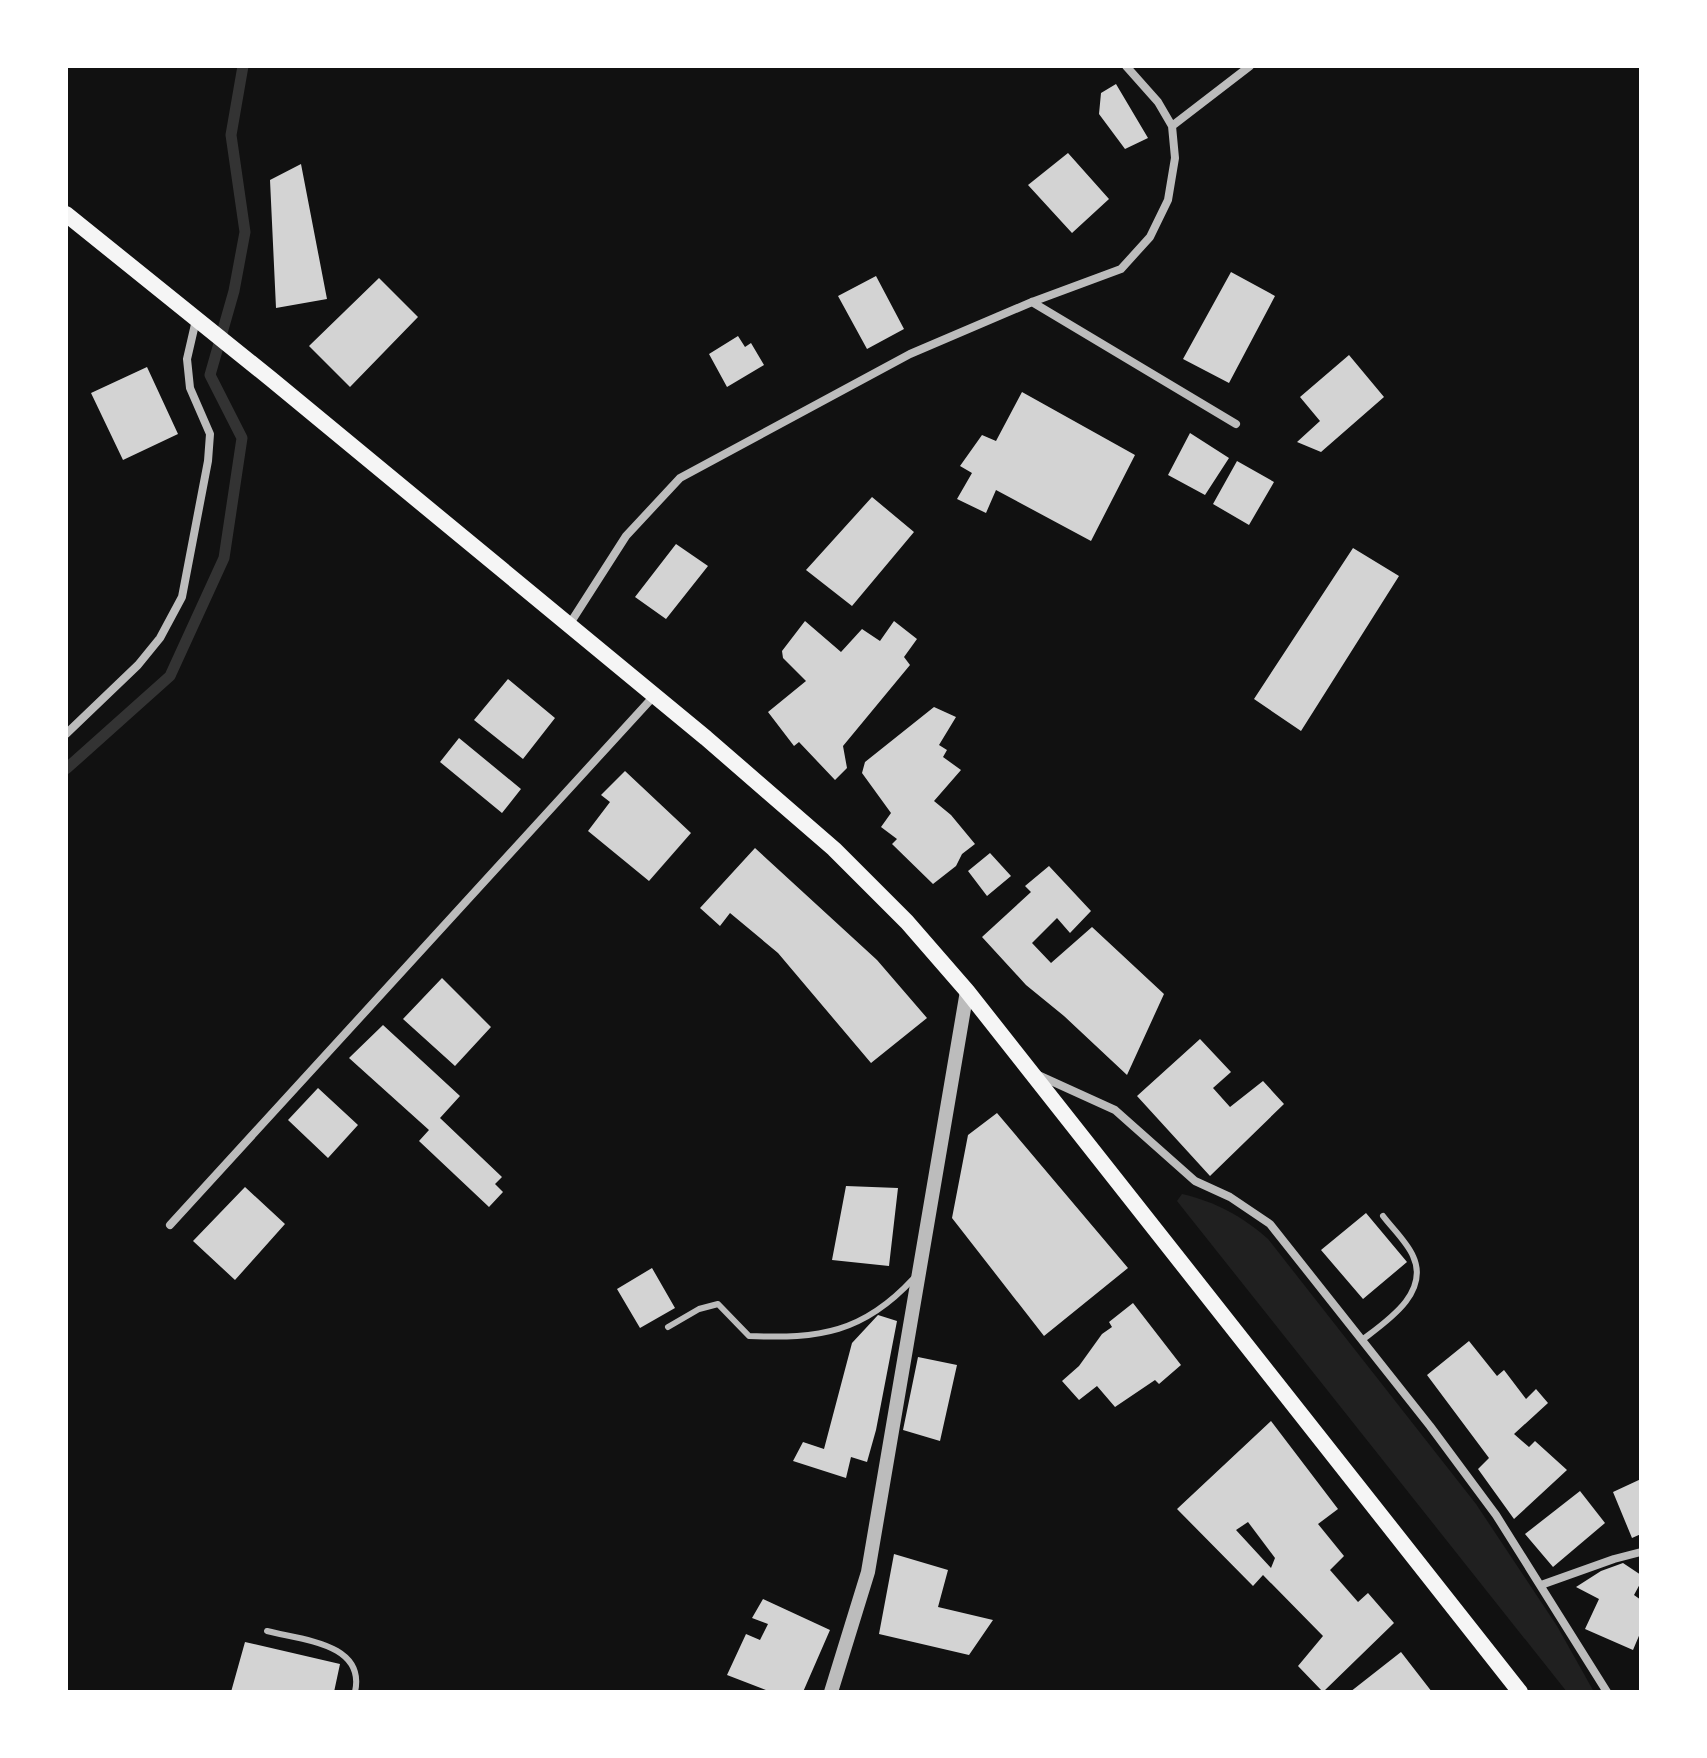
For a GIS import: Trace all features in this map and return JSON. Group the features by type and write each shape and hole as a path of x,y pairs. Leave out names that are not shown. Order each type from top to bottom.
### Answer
{"main road":[{"path":"66,214 654,696 834,849 907,922 967,991 1520,1692"}],"street":[{"path":"568,626 626,536 680,478 910,354 1032,302 1121,269 1150,237 1168,200 1175,158 1172,126 1158,102 1126,66"},
{"path":"1172,126 1250,66"},
{"path":"1032,302 1236,424"},
{"path":"66,734 138,665 160,638 182,597 208,461 210,434 190,388 188,374 187,359 202,324"},
{"path":"170,1225 654,696"},
{"path":"831,1692 868,1572 967,991"},
{"path":"1030,1072 1115,1110 1195,1181 1230,1197 1270,1224 1496,1515 1607,1692"},
{"path":"1541,1585 1641,1552"}],"lane":[{"path":"1362,1340 1392,1318 1411,1295 1417,1276 1414,1256 1383,1216"},
{"path":"668,1327 699,1309 718,1304 749,1336 778,1338 824,1334 854,1325 898,1296 919,1273"},
{"path":"267,1631 341,1651 353,1663 358,1681 355,1692"}],"shaded area":[{"path":"1182,1194 1228,1211 1268,1239 1476,1504 1557,1626 1594,1692 1567,1692 1177,1201"}],"building":[{"path":"1116,84 1148,138 1125,149 1099,114 1101,93"},
{"path":"1068,153 1109,199 1072,233 1028,185"},
{"path":"301,164 327,299 276,308 270,180"},
{"path":"1231,272 1275,296 1229,383 1183,359"},
{"path":"876,276 904,329 867,349 838,296"},
{"path":"379,278 418,317 350,387 309,346"},
{"path":"738,336 745,347 751,343 764,365 727,387 709,354"},
{"path":"1349,355 1384,397 1321,452 1297,442 1320,421 1300,397"},
{"path":"147,367 178,434 123,460 91,393"},
{"path":"1022,392 1135,455 1091,541 996,490 986,513 957,499 972,473 960,466 982,435 996,441"},
{"path":"1190,433 1229,458 1205,495 1168,475"},
{"path":"1237,461 1274,482 1249,525 1213,504"},
{"path":"872,497 914,532 852,606 806,570"},
{"path":"676,544 708,566 666,619 635,597"},
{"path":"1353,548 1399,576 1301,731 1254,699"},
{"path":"805,621 841,652 862,629 880,641 894,621 917,639 904,657 910,665 843,746 847,768 835,780 799,742 794,746 768,712 806,681 783,658 782,651"},
{"path":"508,679 555,718 523,759 474,720"},
{"path":"934,707 956,717 939,745 947,750 943,757 961,770 934,801 951,815 975,844 962,854 956,866 933,884 892,844 897,839 881,827 891,813 862,773 865,762"},
{"path":"459,738 521,789 502,813 440,762"},
{"path":"625,771 691,833 649,881 588,831 610,802 601,795"},
{"path":"755,848 877,960 927,1018 871,1063 778,953 730,913 720,926 700,908"},
{"path":"990,853 1011,876 987,896 968,871"},
{"path":"1049,866 1091,911 1070,933 1057,918 1032,943 1051,963 1092,927 1164,994 1127,1075 1026,985 982,937 1031,892 1025,886"},
{"path":"442,978 491,1027 455,1066 403,1019"},
{"path":"383,1025 460,1096 440,1118 502,1177 495,1184 503,1192 489,1207 419,1141 429,1130 349,1058"},
{"path":"1200,1039 1231,1072 1213,1088 1230,1107 1263,1081 1284,1104 1210,1176 1137,1096"},
{"path":"318,1088 358,1125 328,1158 288,1120"},
{"path":"997,1113 1128,1268 1044,1336 952,1218 968,1135"},
{"path":"846,1186 898,1188 889,1266 832,1260"},
{"path":"245,1187 285,1224 235,1280 193,1241"},
{"path":"1366,1213 1407,1262 1363,1299 1321,1250"},
{"path":"652,1268 675,1308 640,1328 617,1289"},
{"path":"1133,1303 1181,1365 1159,1384 1155,1380 1115,1407 1097,1386 1079,1400 1062,1381 1079,1366 1102,1334 1112,1327 1109,1322"},
{"path":"878,1315 897,1321 867,1462 851,1457 846,1478 793,1461 803,1442 824,1449 852,1343"},
{"path":"1469,1341 1497,1376 1504,1370 1526,1399 1536,1389 1548,1403 1514,1434 1529,1447 1535,1441 1567,1470 1514,1519 1478,1469 1489,1458 1427,1375"},
{"path":"918,1357 957,1365 940,1441 903,1430"},
{"path":"1271,1421 1338,1509 1318,1524 1344,1556 1330,1570 1358,1602 1368,1593 1394,1623 1323,1692 1298,1666 1323,1636 1263,1575 1253,1586 1177,1509","holes":["1248,1522 1275,1558 1271,1568 1236,1530"]},
{"path":"1641,1479 1641,1534 1632,1538 1613,1492"},
{"path":"1580,1491 1605,1523 1553,1567 1525,1534"},
{"path":"894,1554 948,1570 938,1607 993,1620 969,1655 879,1634"},
{"path":"1623,1563 1641,1575 1634,1595 1641,1600 1641,1631 1633,1650 1585,1629 1599,1599 1576,1587 1601,1571"},
{"path":"763,1599 830,1630 803,1692 771,1692 727,1675 746,1634 760,1640 768,1624 752,1618"},
{"path":"245,1642 340,1664 334,1692 231,1692"},
{"path":"1401,1652 1432,1692 1350,1692"}],"waterway":[{"path":"66,769 170,676 224,558 242,438 210,375 234,291 245,232 231,135 243,66"}]}
